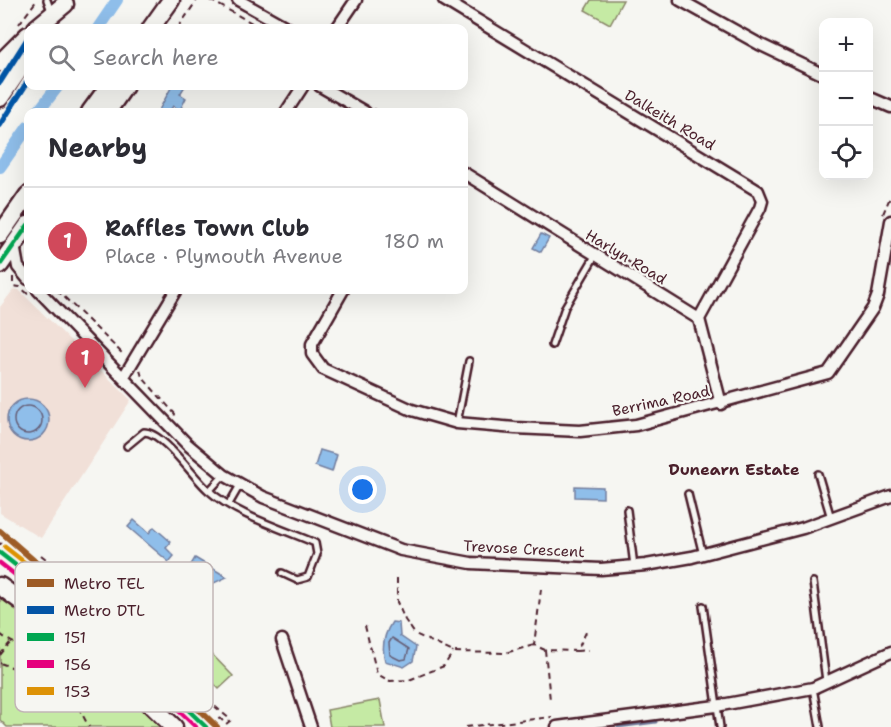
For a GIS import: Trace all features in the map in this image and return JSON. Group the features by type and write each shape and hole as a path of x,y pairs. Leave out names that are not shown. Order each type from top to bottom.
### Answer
{"main road":[{"path":"154,24 171,0"},
{"path":"49,15 66,2"},
{"path":"2,55 24,38"},
{"path":"0,98 24,63"},
{"path":"93,108 107,90"},
{"path":"110,108 122,90"},
{"path":"0,235 24,201"},
{"path":"6,265 14,245 24,231"},
{"path":"0,553 15,564"},
{"path":"0,586 15,597"},
{"path":"158,712 174,727"},
{"path":"192,712 206,727"}],"street":[{"path":"238,0 281,24"},
{"path":"341,24 356,0"},
{"name":"Dalkeith Road","path":"444,0 758,191 762,201 760,208 699,319"},
{"path":"680,0 759,44 819,73"},
{"path":"289,108 300,90"},
{"path":"327,90 358,108"},
{"path":"873,99 891,107"},
{"name":"Harlyn Road","path":"468,176 699,319"},
{"name":"Berrima Road","path":"341,294 312,344 312,354 317,364 340,379 412,410 457,423 580,431 636,425 818,378 828,373 869,317 878,295 886,221"},
{"path":"6,265 24,276"},
{"name":"Trevose Crescent","path":"42,294 199,456 224,475 263,497 401,550 471,563 561,568 634,566 703,555 831,518 891,496"},
{"path":"123,378 138,365 174,294"},
{"path":"699,319 721,404"},
{"path":"282,640 311,727"},
{"path":"557,727 611,724 813,688 891,652"}],"lane":[{"path":"552,345 565,306 595,256"},
{"path":"457,423 469,361"},
{"path":"127,446 144,432 157,436 209,491 229,504 315,543 317,554 308,577 297,580 282,573"},
{"path":"818,474 831,518"},
{"path":"209,491 224,475"},
{"path":"229,504 240,485"},
{"path":"688,494 703,555"},
{"path":"627,510 634,566"},
{"path":"813,582 826,682"},
{"path":"703,606 720,727"},
{"path":"813,688 820,727"}],"path":[{"path":"181,24 197,0"},
{"path":"210,0 254,24"},
{"path":"886,221 891,195"},
{"path":"594,240 654,278"},
{"path":"61,294 138,365 147,383 176,414 168,425"},
{"path":"41,555 46,559"},
{"path":"397,578 398,602 405,620 415,634 453,652 505,653 534,645 545,650 589,650"},
{"path":"534,645 541,589"},
{"path":"365,626 377,674 390,681 409,680 444,666 453,652"},
{"path":"577,651 587,630"},
{"path":"0,634 9,643 15,644"},
{"path":"0,655 9,643"},
{"path":"545,650 550,700"},
{"path":"0,663 15,669"},
{"path":"211,727 220,718 226,724 231,720 213,705"},
{"path":"80,712 89,727"}],"shaded area":[{"path":"14,289 19,290 131,400 41,538 0,513 0,307"}],"green space":[{"path":"591,0 623,0 610,24 585,10"},
{"path":"0,594 15,605 15,712 150,712 166,727 7,727 0,720"},
{"path":"213,655 233,676 219,689 213,683"},
{"path":"380,700 385,727 330,727 327,710"}],"water":[{"path":"170,90 182,90 180,94 186,98 181,108 173,106 160,108"},
{"path":"541,234 549,238 541,252 533,248"},
{"path":"28,399 43,405 49,420 43,435 28,441 13,435 7,420 13,405"},
{"path":"320,450 337,455 332,472 315,466"},
{"path":"575,486 603,487 603,498 575,497"},
{"path":"134,520 149,533 154,527 171,542 166,548 174,556 169,562 128,527"},
{"path":"213,569 227,577 213,582"},
{"path":"392,622 399,623 400,636 416,647 413,661 404,667 385,661 384,640"}],"waterway":[{"path":"101,24 117,0"},
{"path":"41,108 55,90"},
{"path":"0,167 24,133"},
{"path":"618,727 656,722"}],"metro line":[{"name":"DTL","path":"0,82 24,44"},
{"name":"DTL","path":"0,125 24,87"},
{"name":"TEL","path":"0,531 36,562"},
{"name":"TEL","path":"201,712 217,727"}],"transit line":[{"name":"151","path":"0,265 24,231"},
{"name":"153","path":"5,547 24,562"},
{"name":"151","path":"0,553 15,565"},
{"name":"156","path":"0,563 15,575"},
{"name":"156","path":"180,712 196,727"},
{"name":"151","path":"190,712 206,727"},
{"name":"153","path":"201,712 211,722"}],"place":[{"name":"Raffles Town Club","path":"85,388"}],"district":[{"name":"Dunearn Estate","path":"734,469"}]}
